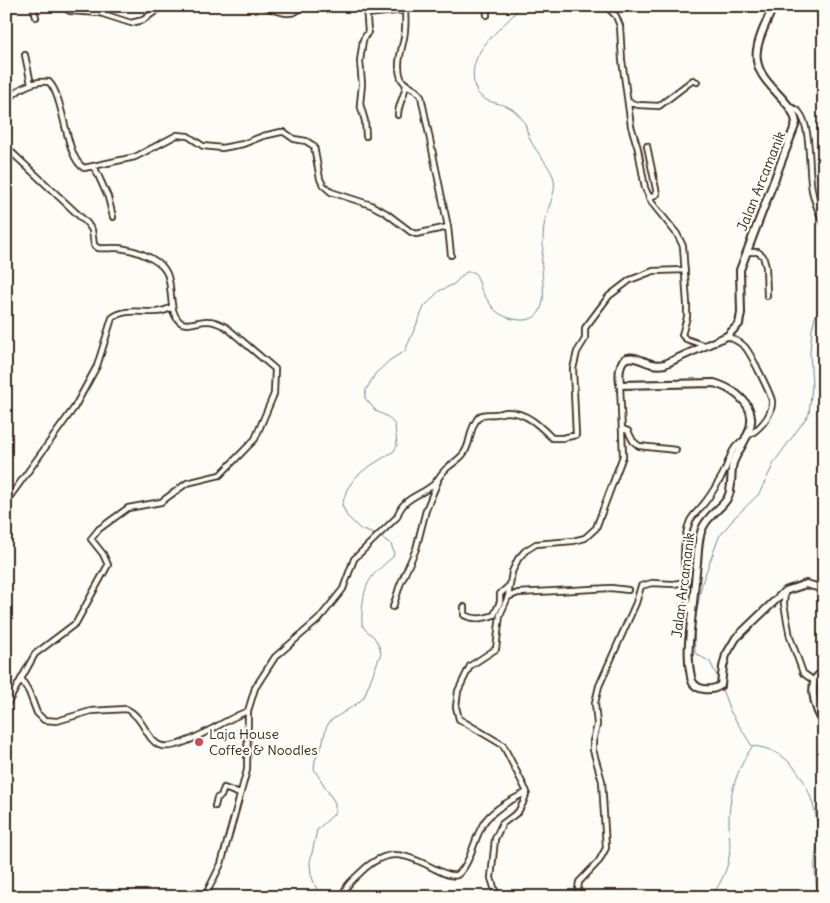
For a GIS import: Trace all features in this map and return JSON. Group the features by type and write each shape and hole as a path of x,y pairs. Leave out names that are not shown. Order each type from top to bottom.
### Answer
{"street":[{"path":"33,6 36,17"},
{"path":"62,6 70,11 100,14 136,23 163,6"},
{"path":"265,6 289,13 299,11 302,6"},
{"path":"366,6 368,32 363,40 360,61 362,84 360,104 365,121 366,136"},
{"path":"486,6 487,15"},
{"path":"606,6 616,16 620,26 622,60 628,102 643,182 649,198 680,239 683,246 687,317 682,335 686,340 706,346"},
{"name":"Jalan Arcamanik","path":"728,336 736,328 740,319 740,277 747,252 795,129 795,116 763,76 756,61 758,41 773,6"},
{"path":"367,14 405,8 406,28 400,52 399,68 401,78 406,84 417,90 421,96 448,227 451,255"},
{"path":"25,55 31,84"},
{"path":"628,102 638,105 659,106 692,80 697,82"},
{"path":"6,104 14,94 31,84 50,82 55,90 68,138 78,163 84,168 135,157 177,136 188,136 203,146 212,148 233,146 275,132 284,132 294,139 306,141 314,146 320,179 323,185 331,192 386,213 416,234 448,227"},
{"path":"398,115 398,108 405,94 406,84"},
{"path":"789,107 795,108 799,112 805,127 808,138 812,191 824,224"},
{"path":"6,125 8,132 6,137"},
{"path":"647,146 657,194 649,198"},
{"path":"6,147 87,223 92,230 94,245 98,248 125,249 139,253 154,260 165,269 169,279 172,307 177,319 182,324 208,320 218,322 226,326 275,369 274,394 254,439 220,474 187,483 161,502 128,508 99,529 91,539 103,554 108,565 76,623 35,654 6,706"},
{"path":"94,166 106,193 113,217"},
{"path":"747,252 758,252 763,256 766,267 766,296"},
{"path":"189,897 195,892 202,896 206,894 221,864 247,770 248,711 255,688 270,664 280,652 319,619 343,589 354,559 396,518 398,512 410,498 434,483 463,455 469,444 471,430 475,421 482,414 514,412 522,414 538,424 552,438 576,435 573,369 577,352 585,339 586,328 609,296 639,275 661,270 685,270"},
{"path":"6,502 74,408 97,366 112,318 122,312 155,313 172,307"},
{"path":"497,897 491,878 495,839 502,824 518,812 527,792 502,745 459,720 456,707 458,691 470,666 496,650 500,615 508,597 512,572 518,559 525,551 536,544 573,541 585,538 596,528 624,456 620,411 620,366 624,360 634,357 655,365 664,364 728,336 740,343 749,352 772,401 770,411 763,423 755,432 735,447 722,476 691,520 685,551 688,606 692,612"},
{"name":"Jalan Arcamanik","path":"620,385 707,383 724,386 745,403 750,412 751,421 732,468 729,495 710,516 701,532 688,648 690,676 696,686 714,689 722,684 726,655 736,638 785,591 806,584 817,587 824,592"},
{"path":"623,429 628,430 633,440 639,446 676,450"},
{"path":"393,607 400,585 416,549 426,510 437,487 439,477"},
{"path":"577,897 579,882 599,861 606,848 602,781 593,750 597,725 595,703 599,686 636,603 641,586 652,583 673,584 686,582"},
{"path":"464,607 464,615 474,619 494,615 500,602 500,594 510,585"},
{"path":"508,597 518,593 611,588 628,590"},
{"path":"785,591 784,604 790,637 803,673 814,681"},
{"path":"824,673 818,675 814,681 815,698 820,717 824,722"},
{"path":"22,680 29,692 37,714 44,720 62,720 91,711 126,709 138,718 155,742 164,747 192,739 248,711"},
{"path":"215,806 217,798 221,797 224,788 240,794"},
{"path":"343,897 347,887 364,870 376,859 388,855 411,858 452,876 457,875 465,865 476,837 486,820 492,814 527,792"}],"waterway":[{"path":"376,535 360,529 347,516 342,505 347,489 355,478 394,451 397,446 395,425 388,417 376,411 365,398 366,390 375,374 390,360 405,351 424,307 439,291 454,284 466,272 474,272 490,304 505,317 520,320 530,319 536,316 543,303 543,232 554,191 553,176 533,145 521,117 507,106 480,96 476,90 473,72 480,52 486,43 517,11 519,6"},
{"path":"718,678 710,662 695,653 694,627 702,583 719,537 735,517 759,494 775,461 809,414 812,385 810,352 812,329 815,317 824,303"},
{"path":"320,897 311,875 310,862 317,830 335,813 335,803 314,769 315,760 330,721 364,697 381,653 374,638 362,623 364,594 370,580 393,557 394,553 391,544 380,537"},
{"path":"722,689 730,711 752,746 766,748 788,761 803,780 809,792 817,823 815,875 818,897"},
{"path":"711,897 728,863 730,849 729,813 734,783 752,747"}],"place":[{"name":"Laja House Coffee & Noodles","path":"199,742"}]}
